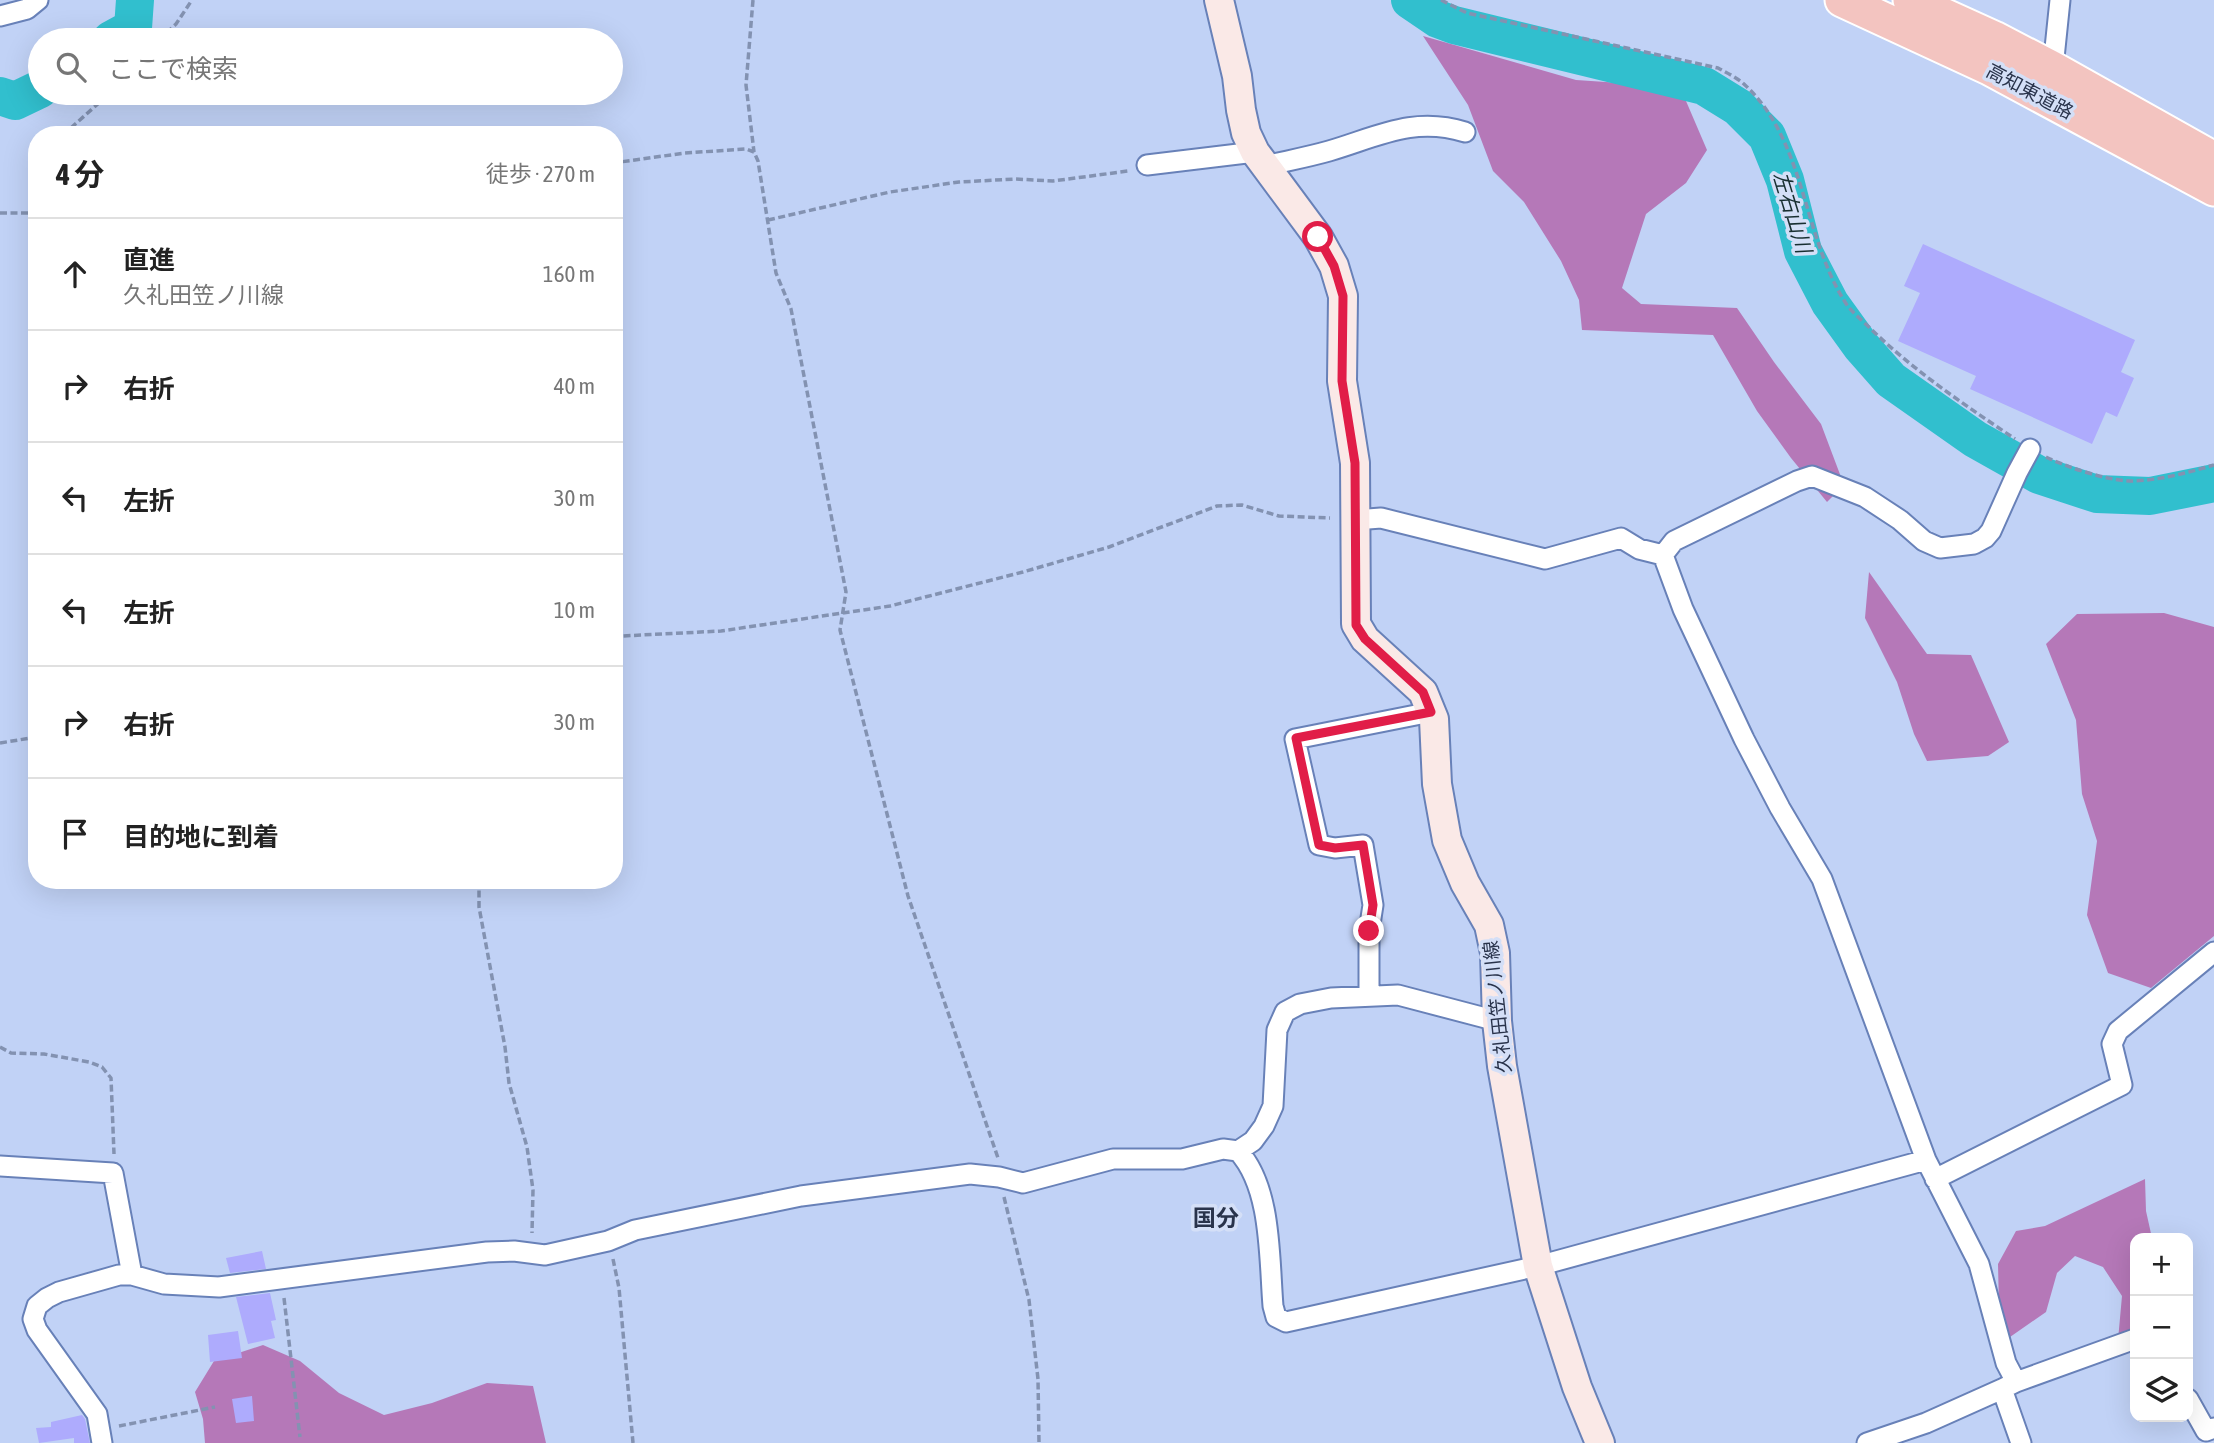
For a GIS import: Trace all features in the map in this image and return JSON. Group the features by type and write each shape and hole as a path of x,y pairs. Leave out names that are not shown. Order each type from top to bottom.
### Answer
{"highway":[{"name":"高知東道路","path":"1842,0 1989,68 2214,190"},
{"name":"高知東道路","path":"1910,0 2050,67 2214,159"}],"main road":[{"name":"久礼田笠ノ川線","path":"1219,0 1237,76 1246,133 1260,159 1318,237 1334,266 1343,296 1342,381 1355,463 1356,625 1365,639 1423,692 1431,712 1435,733 1437,784 1447,840 1465,883 1489,925 1496,953 1497,1021 1502,1066 1538,1266 1577,1387 1600,1443"}],"street":[{"path":"0,16 26,9 38,0"},
{"path":"2050,67 2054,58 2060,0"},
{"path":"1147,165 1260,159 1330,150 1393,129 1446,126 1465,132"},
{"path":"2021,1443 2006,1363 1979,1264 1926,1160 1822,879 1780,808 1744,739 1683,609 1663,555 1674,541 1812,476 1865,497 1900,520 1924,541 1941,548 1963,547 1984,538 1991,531 2024,459"},
{"path":"1355,520 1381,518 1545,559 1621,538 1639,549 1663,555"},
{"path":"1368,996 1369,931 1373,905 1363,845 1335,848 1319,845 1296,738 1431,712"},
{"path":"1935,1179 2122,1085 2112,1044 2119,1031 2214,952"},
{"path":"1238,1151 1253,1141 1264,1126 1273,1106 1277,1030 1286,1012 1300,1004 1331,998 1398,995 1497,1021"},
{"path":"101,1436 97,1414 37,1330 33,1319 37,1306 59,1292 119,1275 132,1275 164,1284 219,1287 487,1252 545,1255 608,1241 635,1230 801,1196 970,1174 1023,1183 1113,1159 1182,1159 1223,1149 1238,1151 1249,1162 1267,1224 1273,1306 1276,1317 1286,1322 1538,1266 1926,1160"},
{"path":"0,1166 113,1173 132,1275"},
{"path":"1867,1443 1926,1423 2009,1385 2130,1341"},
{"path":"2193,1408 2206,1431 2214,1428"}],"path":[{"path":"172,28 192,0"},
{"path":"753,0 746,85 754,152 758,161 776,273 791,309 846,592 840,630 908,896 998,1154 999,1177 1029,1300 1038,1379 1039,1443"},
{"path":"1441,0 1467,13 1718,68 1745,84 1773,120 1794,163 1828,272 1846,305 1884,342 2024,459 2128,481 2182,474 2214,465"},
{"path":"72,126 96,105"},
{"path":"623,162 685,153 746,149 754,152"},
{"path":"768,220 890,192 1016,179 1054,181 1134,170 1147,165"},
{"path":"0,213 28,213"},
{"path":"623,636 721,631 890,606 1072,558 1151,533 1217,506 1242,505 1279,516 1355,520"},
{"path":"0,743 28,738"},
{"path":"479,889 479,907 505,1047 509,1083 528,1158 533,1191 532,1253"},
{"path":"0,1047 11,1053 44,1054 102,1067 111,1078 113,1173"},
{"path":"608,1241 619,1288 633,1443"},
{"path":"282,1279 300,1437"},
{"path":"101,1436 215,1407"}],"shaded area":[{"path":"1423,36 1576,80 1680,87 1707,150 1686,183 1646,214 1622,288 1641,304 1737,308 1821,424 1844,485 1827,502 1757,411 1713,335 1582,330 1579,300 1561,261 1524,202 1493,171 1468,105"},
{"path":"1869,572 1927,654 1971,655 2009,742 1988,756 1927,761 1914,734 1897,682 1865,618"},
{"path":"2164,613 2214,627 2214,936 2151,988 2108,973 2087,915 2097,841 2082,794 2076,720 2046,644 2077,614"},
{"path":"2145,1179 2146,1211 2151,1233 2130,1233 2130,1335 2118,1340 2122,1296 2103,1267 2075,1256 2057,1273 2046,1312 2010,1337 1999,1308 1998,1264 2016,1231 2045,1226"},
{"path":"263,1345 300,1361 339,1393 384,1415 432,1403 487,1383 533,1386 546,1443 205,1443 203,1419 195,1392 214,1361"}],"building":[{"path":"1923,244 2135,340 2121,372 2134,378 2117,417 2106,412 2092,444 1970,389 1976,376 1898,341 1920,293 1904,286"},
{"path":"262,1251 266,1269 230,1273 226,1258"},
{"path":"270,1293 276,1320 271,1321 275,1338 248,1344 236,1297"},
{"path":"238,1331 242,1358 210,1362 208,1335"},
{"path":"252,1396 254,1421 236,1423 232,1399"},
{"path":"82,1415 90,1443 74,1443 74,1438 39,1443 36,1428 51,1427 51,1422"}],"waterway":[{"path":"133,28 135,0"},
{"name":"左右山川","path":"1410,0 1438,19 1454,25 1704,86 1738,107 1767,136 1785,180 1803,251 1830,303 1861,346 1891,380 1975,439 2039,475 2097,494 2150,496 2214,483"},
{"path":"0,96 15,101 28,95"}],"district":[{"name":"国分","path":"1216,1218"}],"route":[{"path":"1318,237 1334,266 1343,296 1342,381 1355,463 1356,625 1365,639 1423,692 1431,712 1296,738 1319,845 1335,848 1363,845 1373,905 1369,931"}]}
